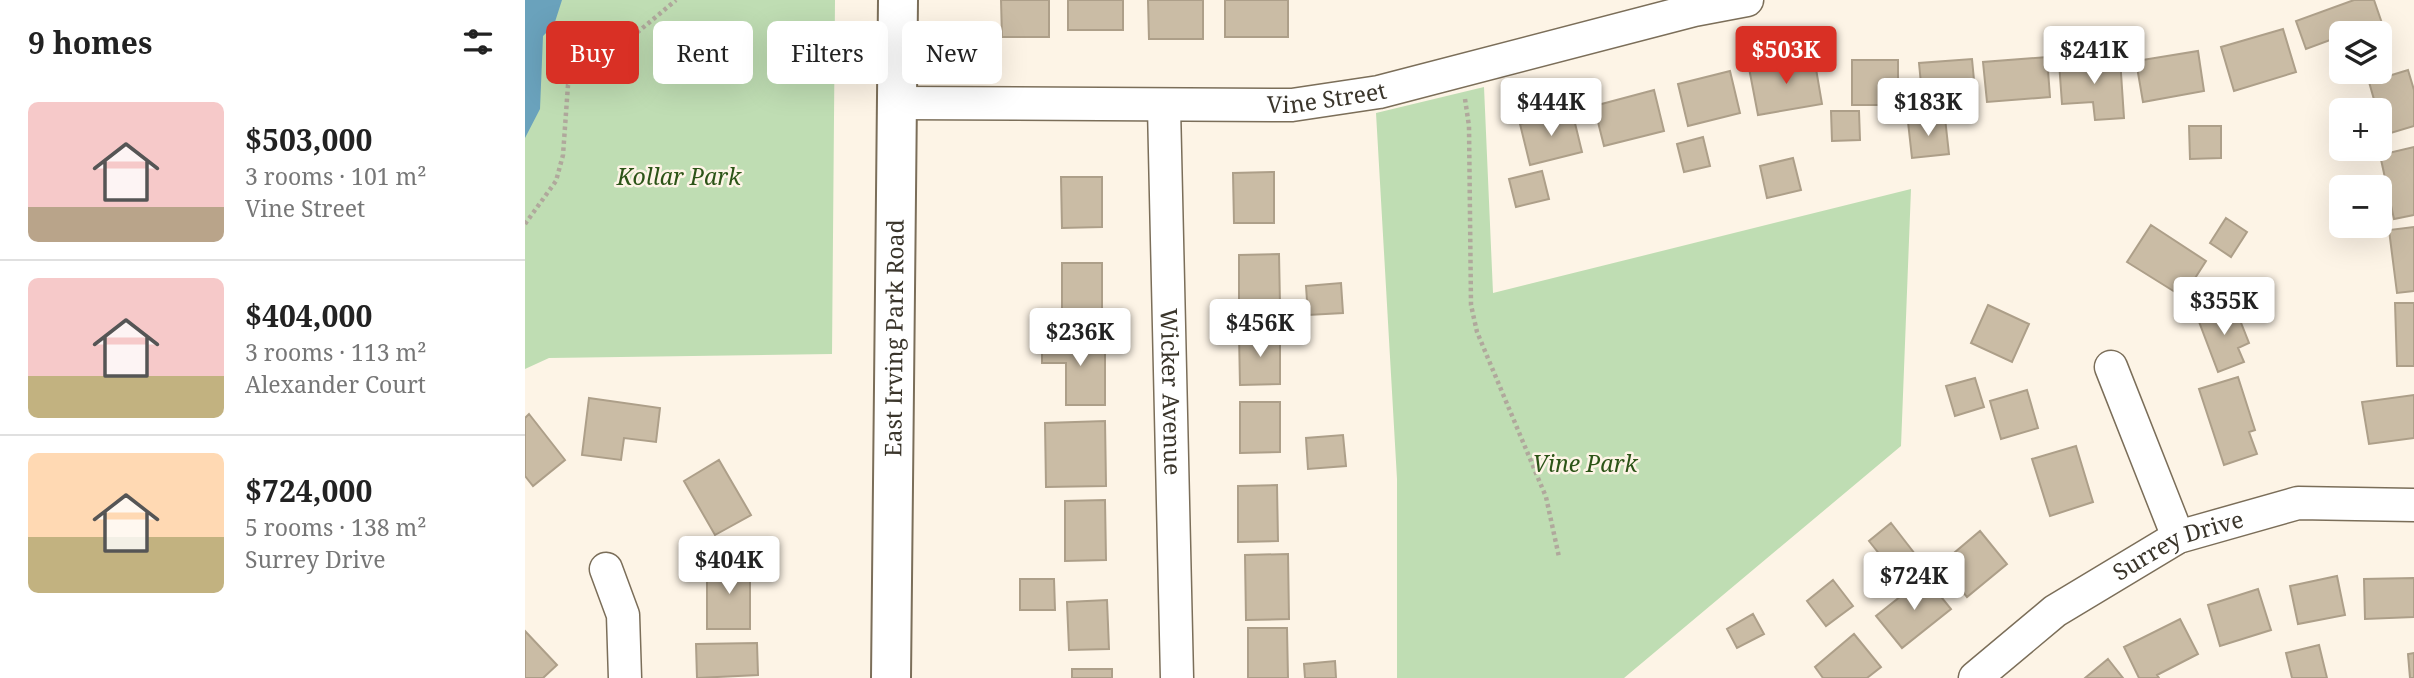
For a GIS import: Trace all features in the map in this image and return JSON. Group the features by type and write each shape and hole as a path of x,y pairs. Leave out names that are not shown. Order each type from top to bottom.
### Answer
{"main road":[{"name":"East Irving Park Road","path":"891,678 898,0"}],"street":[{"name":"Vine Street","path":"897,103 1164,107 1329,102 1460,71 1692,5 1747,0"},
{"name":"Wicker Avenue","path":"1164,107 1177,678"},
{"path":"2111,367 2178,537"},
{"name":"Surrey Drive","path":"1975,678 2055,611 2178,537 2298,503 2414,505"},
{"path":"606,569 623,615 625,678"}],"path":[{"path":"525,224 556,181 563,155 568,85 575,73 639,31 676,0"},
{"path":"1460,71 1469,126 1471,305 1476,332 1546,497 1559,556"}],"green space":[{"name":"Kollar Park","path":"525,0 835,0 835,21 767,21 767,84 834,84 832,354 549,358 525,369"},
{"name":"Vine Park","path":"1484,87 1493,293 1911,189 1901,446 1624,678 1397,678 1397,479 1376,113"}],"water":[{"path":"525,0 562,0 555,21 546,21 540,109 525,138"}],"building":[{"path":"1001,0 1049,0 1049,37 1002,37"},
{"path":"1068,0 1123,0 1123,30 1068,30"},
{"path":"1148,0 1203,0 1203,39 1149,39"},
{"path":"1225,0 1288,0 1288,37 1225,37"},
{"path":"2354,0 2374,0 2381,21 2329,21 2329,40 2306,49 2296,21"},
{"path":"2283,29 2296,72 2234,91 2221,47"},
{"path":"2198,51 2204,91 2143,102 2136,61"},
{"path":"1814,57 1822,104 1758,115 1749,68"},
{"path":"2047,57 2050,97 1987,102 1983,62"},
{"path":"2120,58 2124,118 2095,120 2093,102 2062,104 2059,62"},
{"path":"1972,59 1976,101 1923,105 1919,63"},
{"path":"1852,60 1898,60 1898,105 1852,105"},
{"path":"2408,70 2414,90 2414,126 2392,133 2392,98 2374,98 2370,84 2392,84 2392,75"},
{"path":"1730,71 1740,113 1688,126 1678,84"},
{"path":"1654,90 1664,131 1604,146 1594,106"},
{"path":"1572,111 1582,152 1530,165 1520,124"},
{"path":"1831,111 1859,111 1860,140 1832,141"},
{"path":"1945,118 1949,154 1912,158 1908,122"},
{"path":"2189,126 2221,126 2221,158 2190,159"},
{"path":"1703,137 1710,166 1684,172 1677,144"},
{"path":"2414,147 2414,215 2394,219 2392,175 2384,175 2381,161 2392,161 2392,152"},
{"path":"1793,158 1801,190 1767,198 1760,166"},
{"path":"1542,171 1549,199 1516,207 1509,179"},
{"path":"1274,172 1274,223 1234,223 1233,173"},
{"path":"1061,177 1102,177 1102,227 1062,228"},
{"path":"2226,218 2247,232 2231,257 2210,243"},
{"path":"2151,225 2206,261 2183,297 2127,262"},
{"path":"2414,227 2414,291 2397,293 2390,238 2392,230"},
{"path":"1279,254 1280,305 1239,305 1239,255"},
{"path":"1062,263 1102,263 1102,314 1062,314"},
{"path":"1341,283 1343,313 1308,315 1306,286"},
{"path":"2395,303 2414,303 2414,366 2397,366"},
{"path":"1988,305 2029,324 2012,362 1971,343"},
{"path":"2234,305 2249,343 2238,348 2244,362 2218,372 2198,319"},
{"path":"1239,334 1280,334 1280,384 1240,385"},
{"path":"1105,339 1105,405 1066,405 1066,363 1042,363 1042,340"},
{"path":"2238,377 2255,430 2249,432 2257,454 2224,465 2199,389"},
{"path":"1975,378 1984,407 1955,416 1946,386"},
{"path":"2027,390 2038,428 2001,439 1990,401"},
{"path":"2414,395 2414,438 2369,444 2362,402"},
{"path":"589,398 660,408 656,442 624,438 621,460 582,455"},
{"path":"1240,402 1280,402 1280,452 1240,453"},
{"path":"529,414 565,460 533,486 525,476 525,418"},
{"path":"1105,421 1106,486 1046,487 1045,423"},
{"path":"1343,435 1346,466 1308,469 1306,438"},
{"path":"2076,446 2093,502 2050,516 2032,459"},
{"path":"719,460 751,515 715,535 684,481"},
{"path":"1277,485 1278,541 1238,542 1238,486"},
{"path":"1105,500 1106,560 1065,561 1065,501"},
{"path":"1891,523 1915,554 1893,571 1869,541"},
{"path":"1980,531 2007,564 1967,597 1941,564"},
{"path":"1288,554 1289,619 1246,620 1245,555"},
{"path":"707,563 750,563 750,629 707,629"},
{"path":"2337,576 2345,615 2298,624 2290,586"},
{"path":"1925,577 1951,609 1902,648 1876,616"},
{"path":"2414,578 2414,617 2365,619 2364,579"},
{"path":"1020,579 1054,579 1055,610 1020,610"},
{"path":"1833,580 1853,606 1826,626 1807,601"},
{"path":"2258,589 2271,630 2220,646 2208,605"},
{"path":"1107,600 1109,649 1069,650 1067,602"},
{"path":"1753,614 1764,634 1737,648 1727,629"},
{"path":"2180,619 2198,654 2157,675 2159,678 2139,678 2124,647"},
{"path":"1248,628 1287,628 1288,678 1248,678"},
{"path":"525,631 557,665 543,678 525,678"},
{"path":"1854,634 1881,667 1867,678 1823,678 1815,667"},
{"path":"757,643 758,675 697,678 696,644"},
{"path":"2319,645 2327,678 2292,678 2286,653"},
{"path":"2414,653 2414,678 2410,678 2408,654"},
{"path":"2108,659 2123,678 2085,678"},
{"path":"1335,661 1336,678 1305,678 1304,664"},
{"path":"1072,669 1112,669 1112,678 1072,678"}]}
